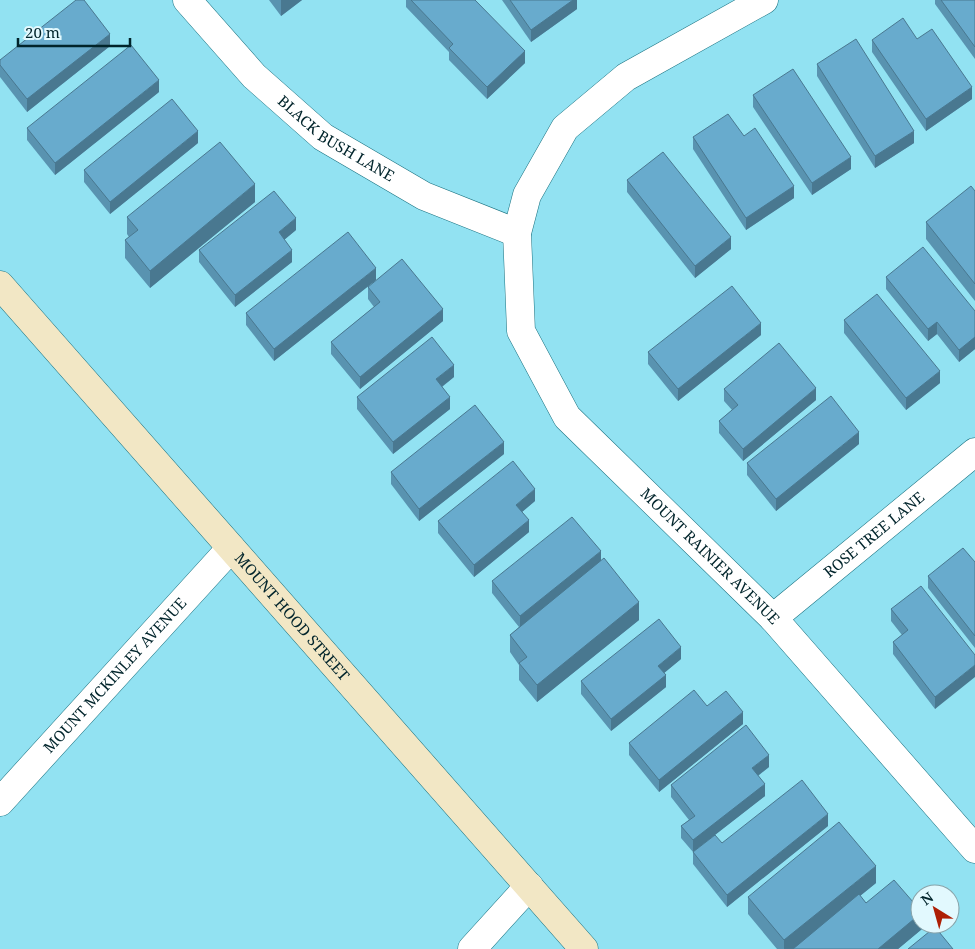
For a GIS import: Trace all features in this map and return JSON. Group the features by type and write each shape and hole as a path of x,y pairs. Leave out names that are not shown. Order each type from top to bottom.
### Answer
{"street":[{"name":"BLACK BUSH LANE","path":"187,0 254,76 322,138 424,196 517,232"},
{"name":"MOUNT RAINIER AVENUE","path":"764,0 626,77 564,128 527,195 517,232 522,331 567,417 773,618 975,849"},
{"name":"MOUNT HOOD STREET","path":"0,285 584,949"},
{"name":"ROSE TREE LANE","path":"773,618 975,452"},
{"name":"MOUNT MCKINLEY AVENUE","path":"0,802 231,548"},
{"path":"472,949 529,886"}],"building":[{"path":"76,0 84,0 110,34 27,99 0,65 0,60"},
{"path":"411,0 475,0 525,51 487,87 449,48 453,44"},
{"path":"510,0 573,0 531,30"},
{"path":"941,0 975,0 975,47"},
{"path":"903,18 917,39 932,29 972,87 926,119 872,40"},
{"path":"856,39 914,131 875,156 817,64"},
{"path":"131,45 159,80 55,163 27,128"},
{"path":"793,69 851,157 812,183 753,95"},
{"path":"172,99 198,131 110,202 84,170"},
{"path":"728,114 744,136 755,128 794,186 746,218 693,137"},
{"path":"220,142 255,184 150,271 125,240 138,230 127,217"},
{"path":"663,152 731,237 695,266 627,180"},
{"path":"971,186 975,191 975,284 926,222"},
{"path":"274,191 296,218 279,232 292,250 235,295 199,250"},
{"path":"348,232 376,268 274,349 246,313"},
{"path":"923,247 975,311 975,337 959,350 937,322 928,329 886,277"},
{"path":"402,259 443,309 360,377 331,342 380,302 368,287"},
{"path":"732,286 761,323 678,389 648,352"},
{"path":"877,294 940,371 906,398 844,320"},
{"path":"432,337 454,365 436,379 450,397 393,442 357,397"},
{"path":"779,343 816,388 743,449 719,421 738,405 724,389"},
{"path":"831,396 859,432 776,499 747,463"},
{"path":"475,405 504,442 419,509 391,472"},
{"path":"513,461 535,489 516,505 529,520 474,565 438,521"},
{"path":"572,517 601,551 520,616 492,581"},
{"path":"963,548 975,562 975,636 928,576"},
{"path":"604,558 639,602 537,685 519,663 527,657 510,635"},
{"path":"921,586 975,655 975,665 935,697 893,642 908,630 891,609"},
{"path":"659,619 681,647 658,666 666,675 611,719 581,681"},
{"path":"694,690 707,706 726,691 743,712 659,780 629,743"},
{"path":"746,725 769,755 752,768 765,784 693,840 681,826 695,816 671,785"},
{"path":"802,780 828,814 727,895 693,852 715,835 722,843"},
{"path":"839,822 876,866 784,940 748,897"},
{"path":"894,880 910,898 910,922 878,949 793,949 859,894 866,903"},
{"path":"926,934 941,934 953,949 908,949"}]}
